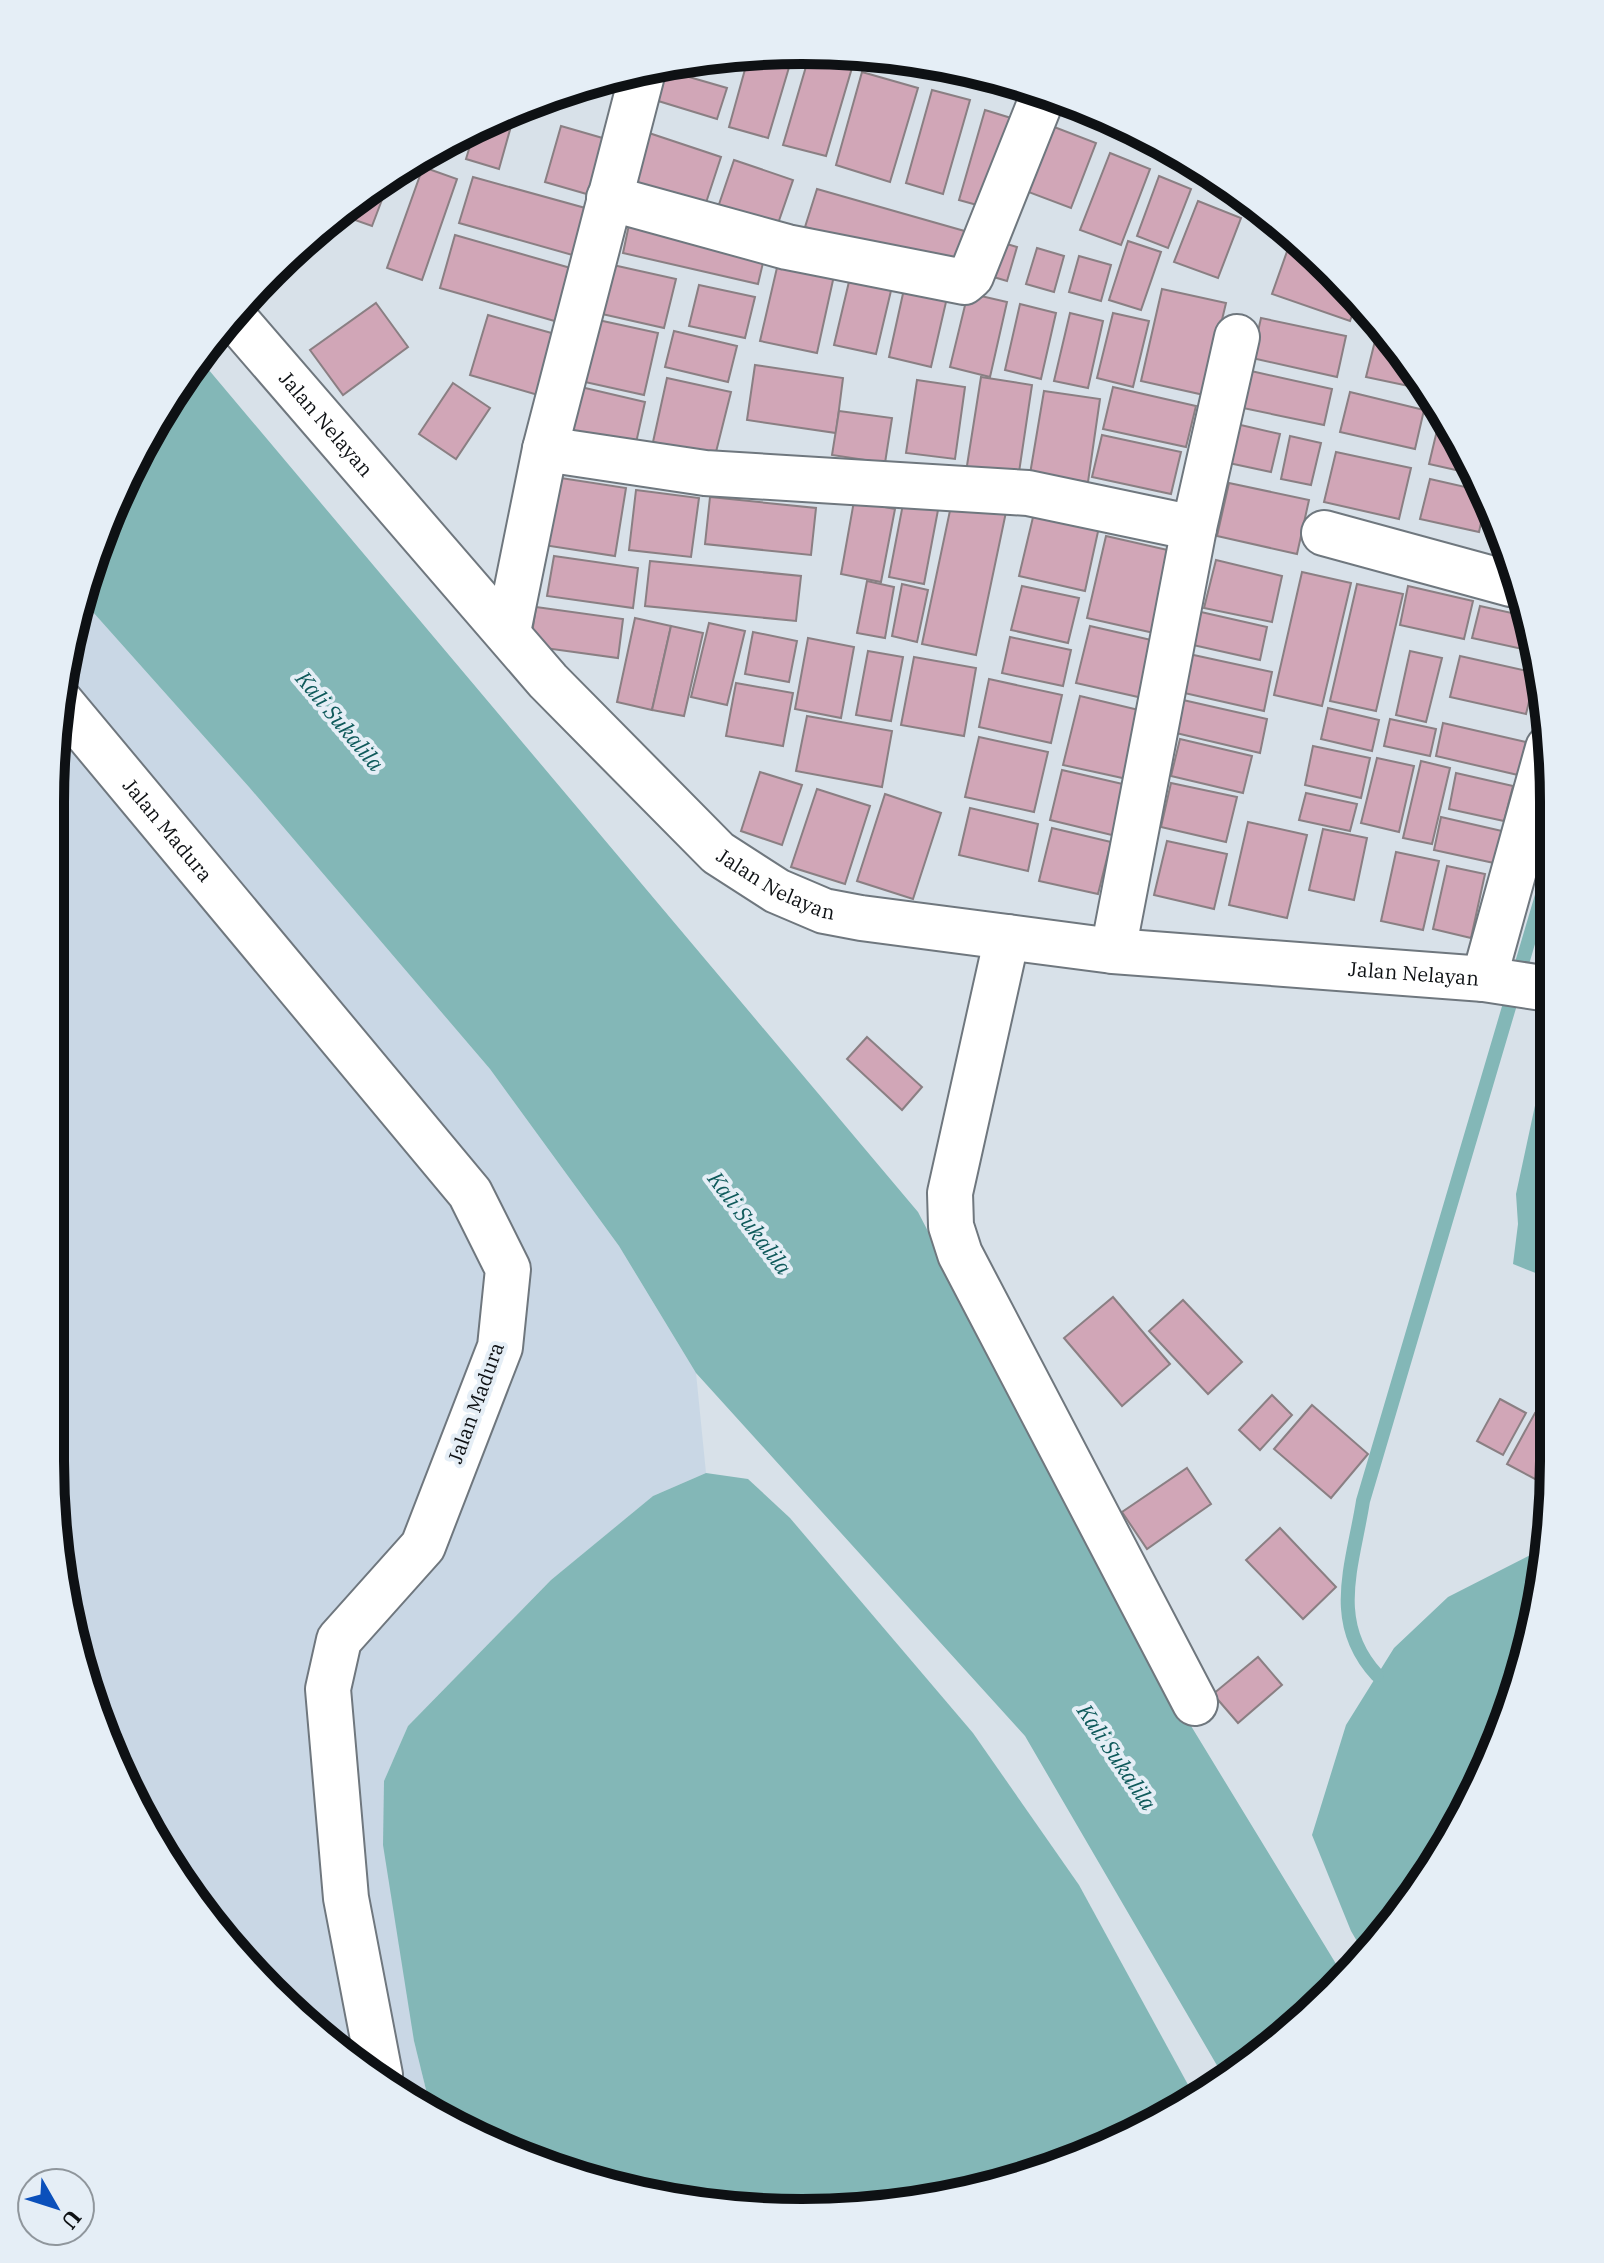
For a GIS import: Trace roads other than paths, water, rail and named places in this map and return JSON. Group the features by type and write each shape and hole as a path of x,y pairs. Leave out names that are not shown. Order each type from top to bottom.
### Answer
{"street":[{"path":"508,632 545,449 640,82"},
{"path":"609,198 787,247 964,282 971,276 1040,103"},
{"name":"Jalan Nelayan","path":"240,324 548,681 718,853 748,875 824,911 1113,951 1489,980 1540,988"},
{"path":"1113,951 1194,528 1237,337"},
{"path":"545,449 705,473 1028,493 1194,528"},
{"path":"1324,533 1506,583"},
{"name":"Jalan Madura","path":"69,712 470,1193 508,1269 500,1347 423,1546 339,1640 328,1689 346,1898 378,2065"},
{"path":"1489,980 1539,783"},
{"path":"1007,937 950,1193 949,1213 955,1241 1195,1703"}],"water":[{"name":"Kali Sukalila","path":"206,367 918,1212 1146,1652 1338,1968 1289,2016 1219,2070 1025,1736 696,1373 619,1246 490,1069 249,787 90,608 120,520 140,476 188,392"},
{"path":"1540,1082 1540,1275 1513,1264 1518,1224 1516,1194"},
{"path":"706,1473 748,1479 790,1518 973,1733 1079,1885 1190,2088 1084,2143 993,2174 898,2193 802,2199 706,2193 611,2174 520,2143 428,2097 414,2041 383,1845 384,1781 408,1726 551,1580 653,1496"},
{"path":"1534,1553 1515,1652 1484,1743 1464,1787 1416,1871 1359,1945 1312,1835 1346,1725 1394,1648 1448,1597"}],"waterway":[{"path":"1377,1675 1362,1655 1348,1614 1350,1570 1363,1501 1540,902"}]}
